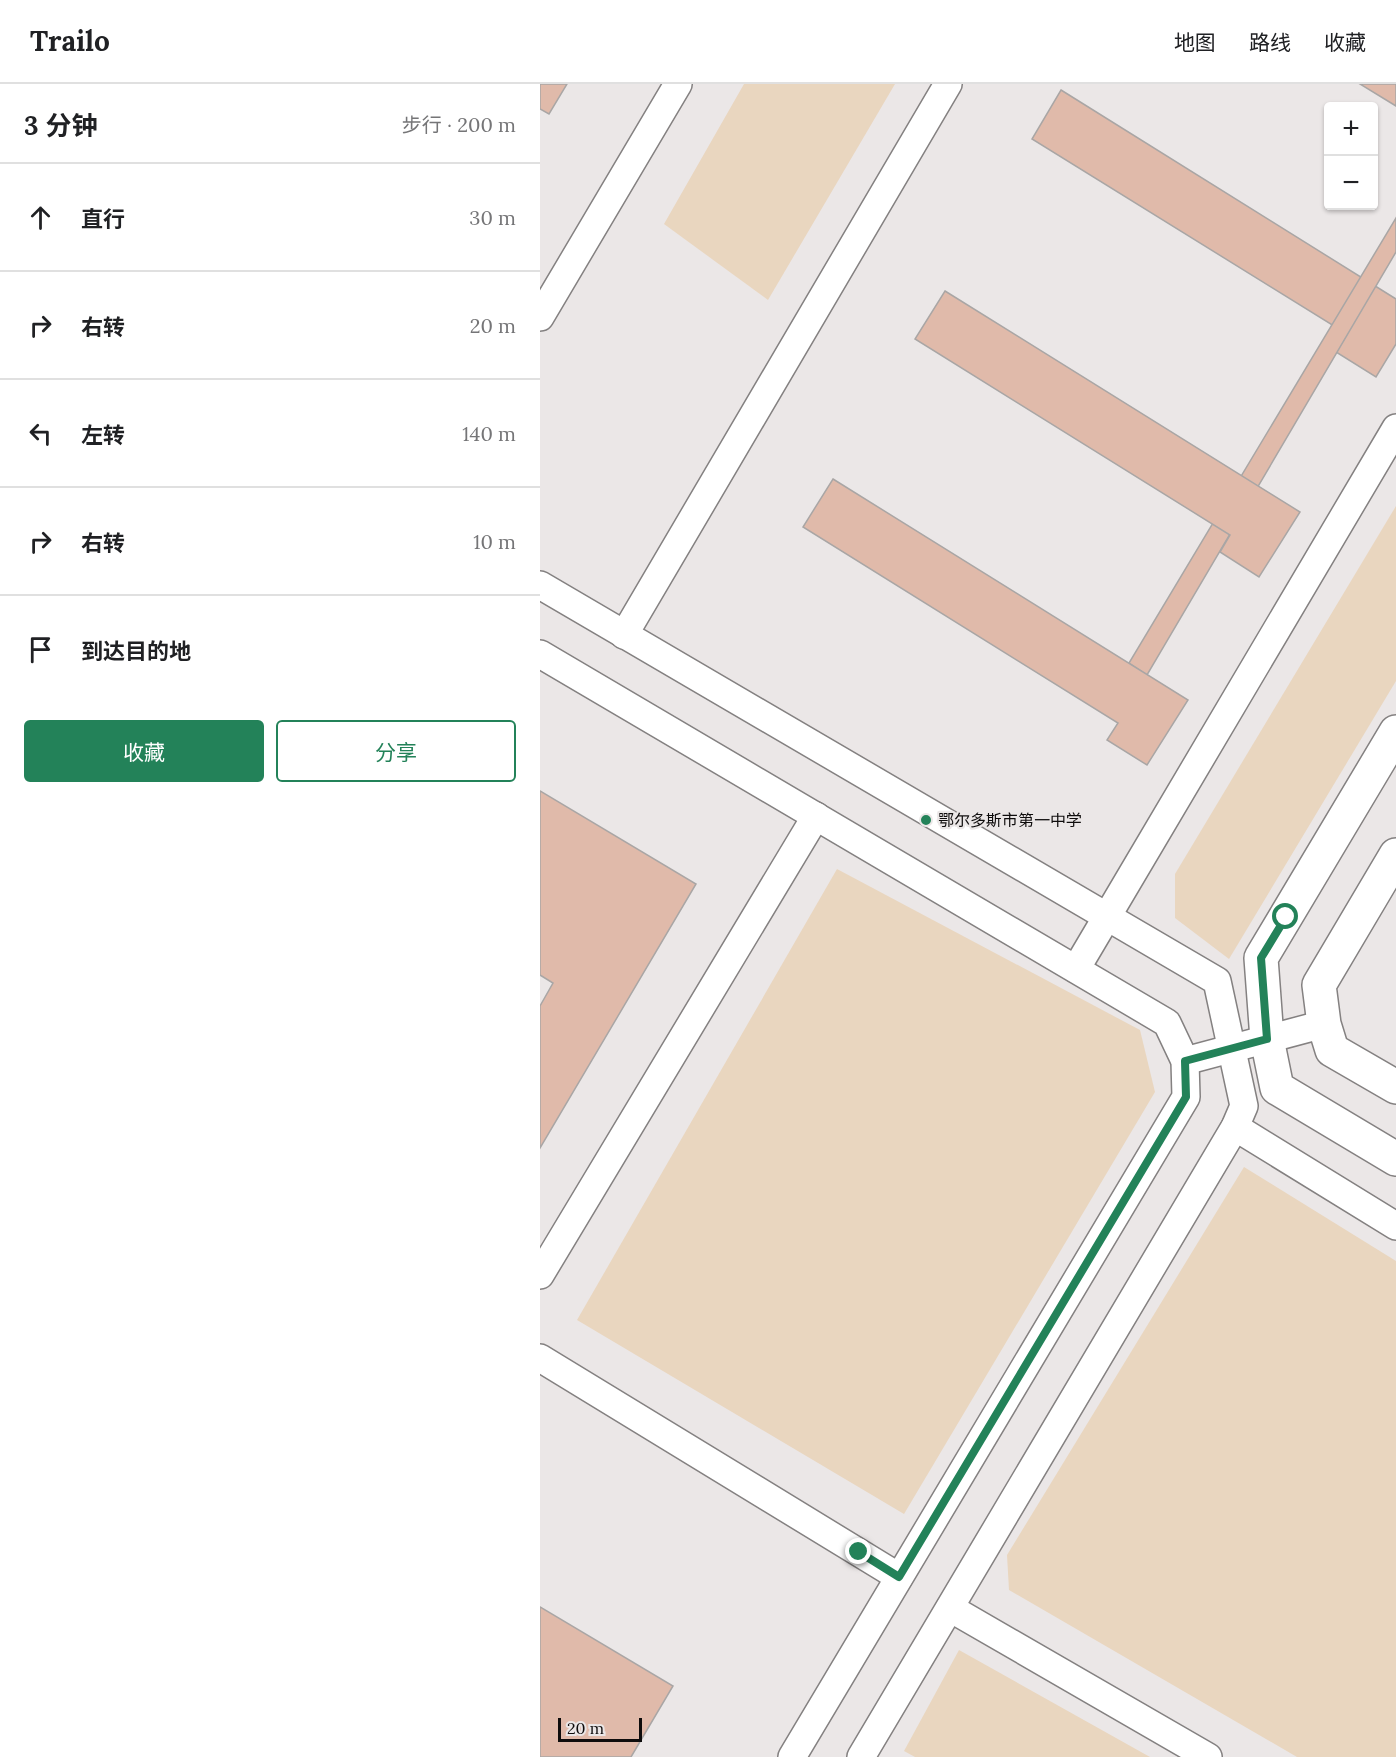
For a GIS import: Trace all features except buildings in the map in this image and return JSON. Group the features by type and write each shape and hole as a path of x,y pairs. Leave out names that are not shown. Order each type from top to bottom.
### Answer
{"street":[{"path":"540,317 678,84"},
{"path":"624,635 948,84"},
{"path":"1076,969 1109,918 1396,428"},
{"path":"540,585 1217,981 1244,1106 1235,1127 861,1757"},
{"path":"540,654 1167,1023 1185,1061 1186,1097 792,1757"},
{"path":"1396,732 1261,958 1267,1039 1277,1088 1396,1159"},
{"path":"540,1275 816,816"},
{"path":"1396,855 1319,985 1324,1024 1332,1050 1396,1088"},
{"path":"1185,1061 1324,1024"},
{"path":"1235,1127 1396,1226"},
{"path":"540,1358 899,1577"},
{"path":"950,1608 1208,1757"}],"shaded area":[{"path":"744,84 895,84 768,300 664,224"},
{"path":"1396,506 1396,681 1229,959 1175,918 1175,874"},
{"path":"837,869 1140,1030 1155,1092 904,1514 577,1320"},
{"path":"1244,1167 1396,1261 1396,1757 1297,1757 1009,1590 1007,1555"},
{"path":"959,1650 1150,1757 915,1757 904,1751"}],"place":[{"name":"鄂尔多斯市第一中学","path":"926,820"}],"route":[{"path":"859,1552 899,1577 1186,1097 1185,1061 1267,1039 1261,958 1286,917"}]}
